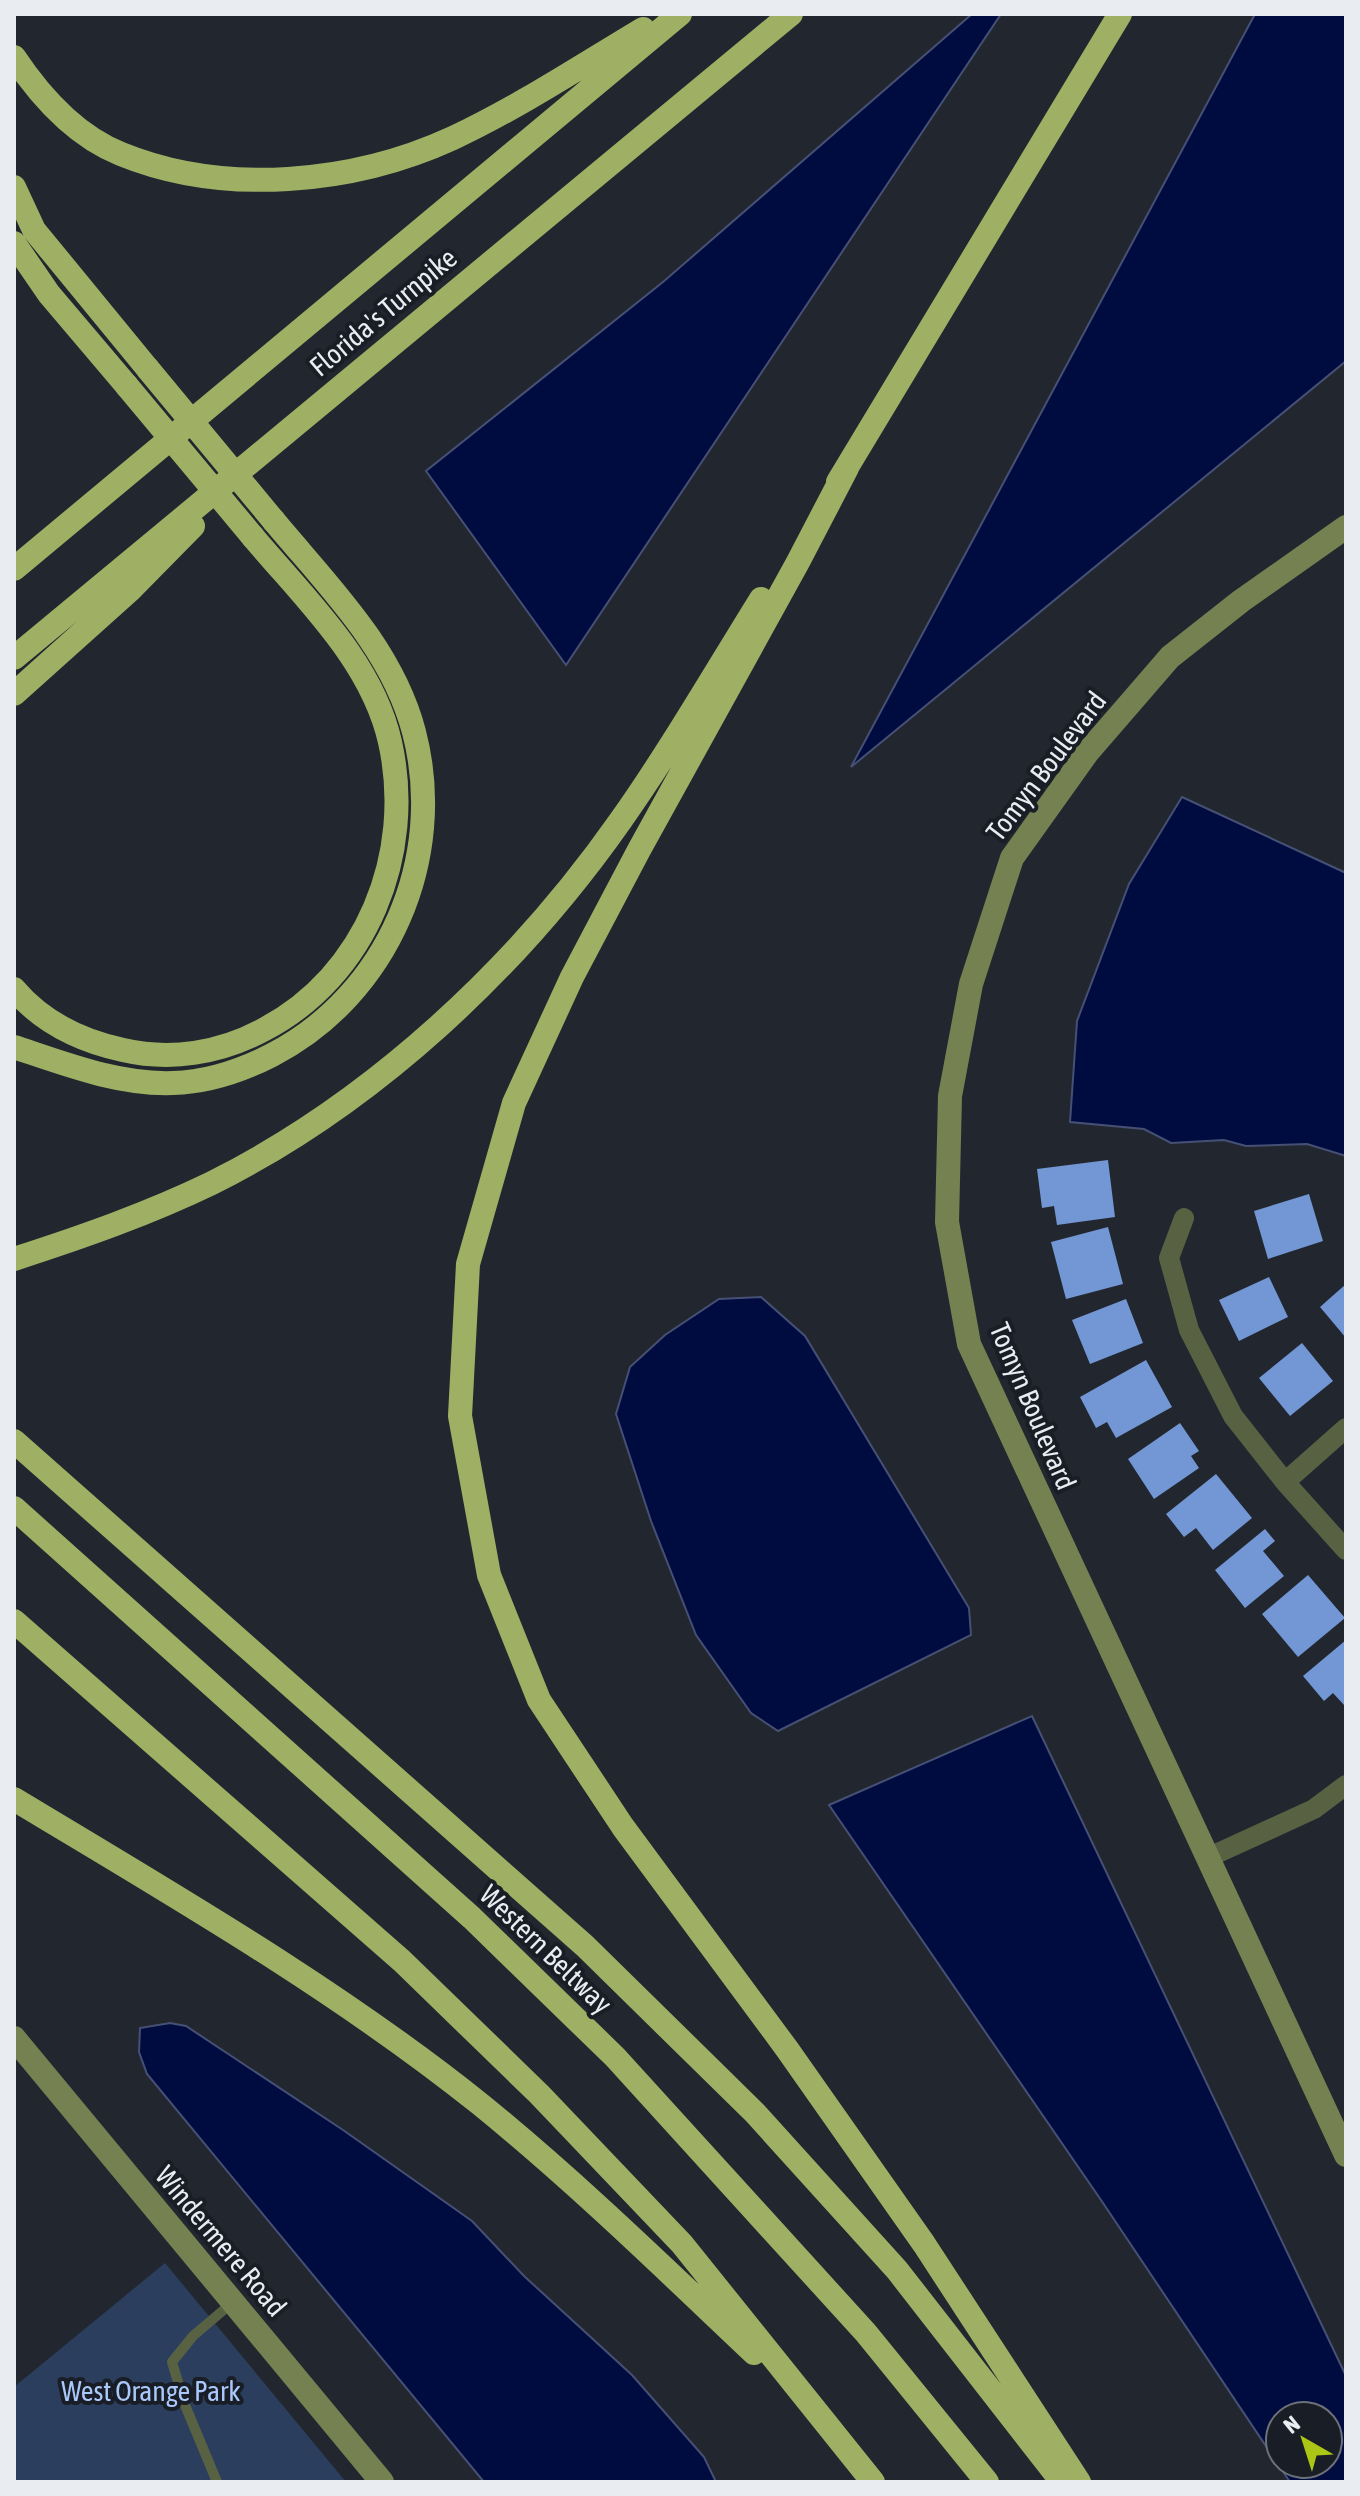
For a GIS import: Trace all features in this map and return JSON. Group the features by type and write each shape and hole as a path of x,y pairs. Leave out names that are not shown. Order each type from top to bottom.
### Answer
{"highway":[{"path":"14,57 35,89 70,123 119,153 179,172 246,179 317,176 384,163 451,138 517,104 669,14"},
{"name":"Florida's Turnpike","path":"14,569 680,14"},
{"name":"Florida's Turnpike","path":"14,658 791,14"},
{"path":"14,1259 103,1231 213,1182 318,1120 391,1067 481,987 557,901 621,820 847,468 1120,14"},
{"path":"14,187 34,230 379,650 398,686 414,733 424,797 421,847 411,890 390,940 362,984 331,1016 294,1044 221,1077 173,1083 138,1081 87,1071 14,1047"},
{"path":"14,243 49,294 357,663 390,740 397,793 395,844 387,877 370,923 343,966 314,996 280,1022 239,1043 198,1053 147,1055 97,1044 56,1025 14,989"},
{"path":"14,694 130,590 296,423"},
{"path":"847,468 572,977 514,1103 468,1264 460,1416 489,1575 539,1700 623,1827 787,2049 924,2244 1079,2482"},
{"path":"14,1441 585,1946 755,2113 897,2270 1062,2482"},
{"name":"Western Beltway","path":"14,1508 472,1918 615,2057 866,2333 987,2482"},
{"path":"14,1621 402,1961 539,2094 682,2244 873,2482"},
{"path":"14,1799 264,1950 368,2021 478,2103 584,2191 822,2418"}],"street":[{"name":"Tomyn Boulevard","path":"1346,527 1241,601 1170,657 1087,753 1012,858 971,984 950,1096 947,1222 969,1344 1346,2155"},
{"path":"1184,1218 1169,1258 1189,1330 1233,1416 1285,1482 1346,1550"},
{"path":"1285,1482 1346,1428"},
{"path":"1207,1858 1314,1809 1346,1785"},
{"name":"Windermere Road","path":"14,2038 382,2482"}],"lane":[{"path":"217,2482 185,2405 172,2362 193,2336 233,2302"}],"green space":[{"name":"West Orange Park","path":"165,2263 346,2482 14,2482 14,2387"}],"shaded area":[{"path":"972,14 1001,14 566,665 426,471 663,282"},
{"path":"1255,14 1346,14 1346,361 851,767"},
{"path":"1182,797 1346,873 1346,1156 1307,1144 1246,1146 1224,1140 1171,1143 1144,1129 1070,1122 1077,1021 1129,884"},
{"path":"761,1297 805,1336 969,1608 971,1635 778,1731 751,1713 696,1635 651,1521 616,1414 630,1367 665,1335 719,1299"},
{"path":"1032,1716 1346,2376 1346,2482 1289,2480 1344,2480 1344,2400 1264,2400 1264,2443 829,1805"},
{"path":"170,2023 186,2026 343,2130 472,2221 524,2276 632,2375 704,2457 716,2482 484,2482 147,2074 139,2052 140,2028"}],"building":[{"path":"1108,1160 1115,1217 1057,1225 1054,1206 1042,1208 1037,1169"},
{"path":"1309,1194 1323,1241 1268,1259 1254,1211"},
{"path":"1108,1227 1123,1284 1066,1299 1051,1242"},
{"path":"1269,1277 1288,1317 1239,1341 1219,1300"},
{"path":"1346,1284 1346,1338 1320,1307"},
{"path":"1126,1299 1143,1343 1090,1364 1072,1320"},
{"path":"1302,1343 1333,1381 1290,1416 1259,1378"},
{"path":"1146,1360 1172,1407 1116,1438 1107,1422 1096,1428 1080,1397"},
{"path":"1180,1423 1199,1451 1191,1456 1199,1468 1154,1499 1128,1459"},
{"path":"1216,1474 1252,1518 1213,1550 1196,1528 1184,1537 1166,1514"},
{"path":"1265,1529 1275,1541 1263,1551 1284,1576 1245,1608 1215,1570"},
{"path":"1308,1575 1345,1618 1298,1657 1262,1614"},
{"path":"1346,1640 1344,1705 1333,1693 1324,1701 1303,1676"}]}
